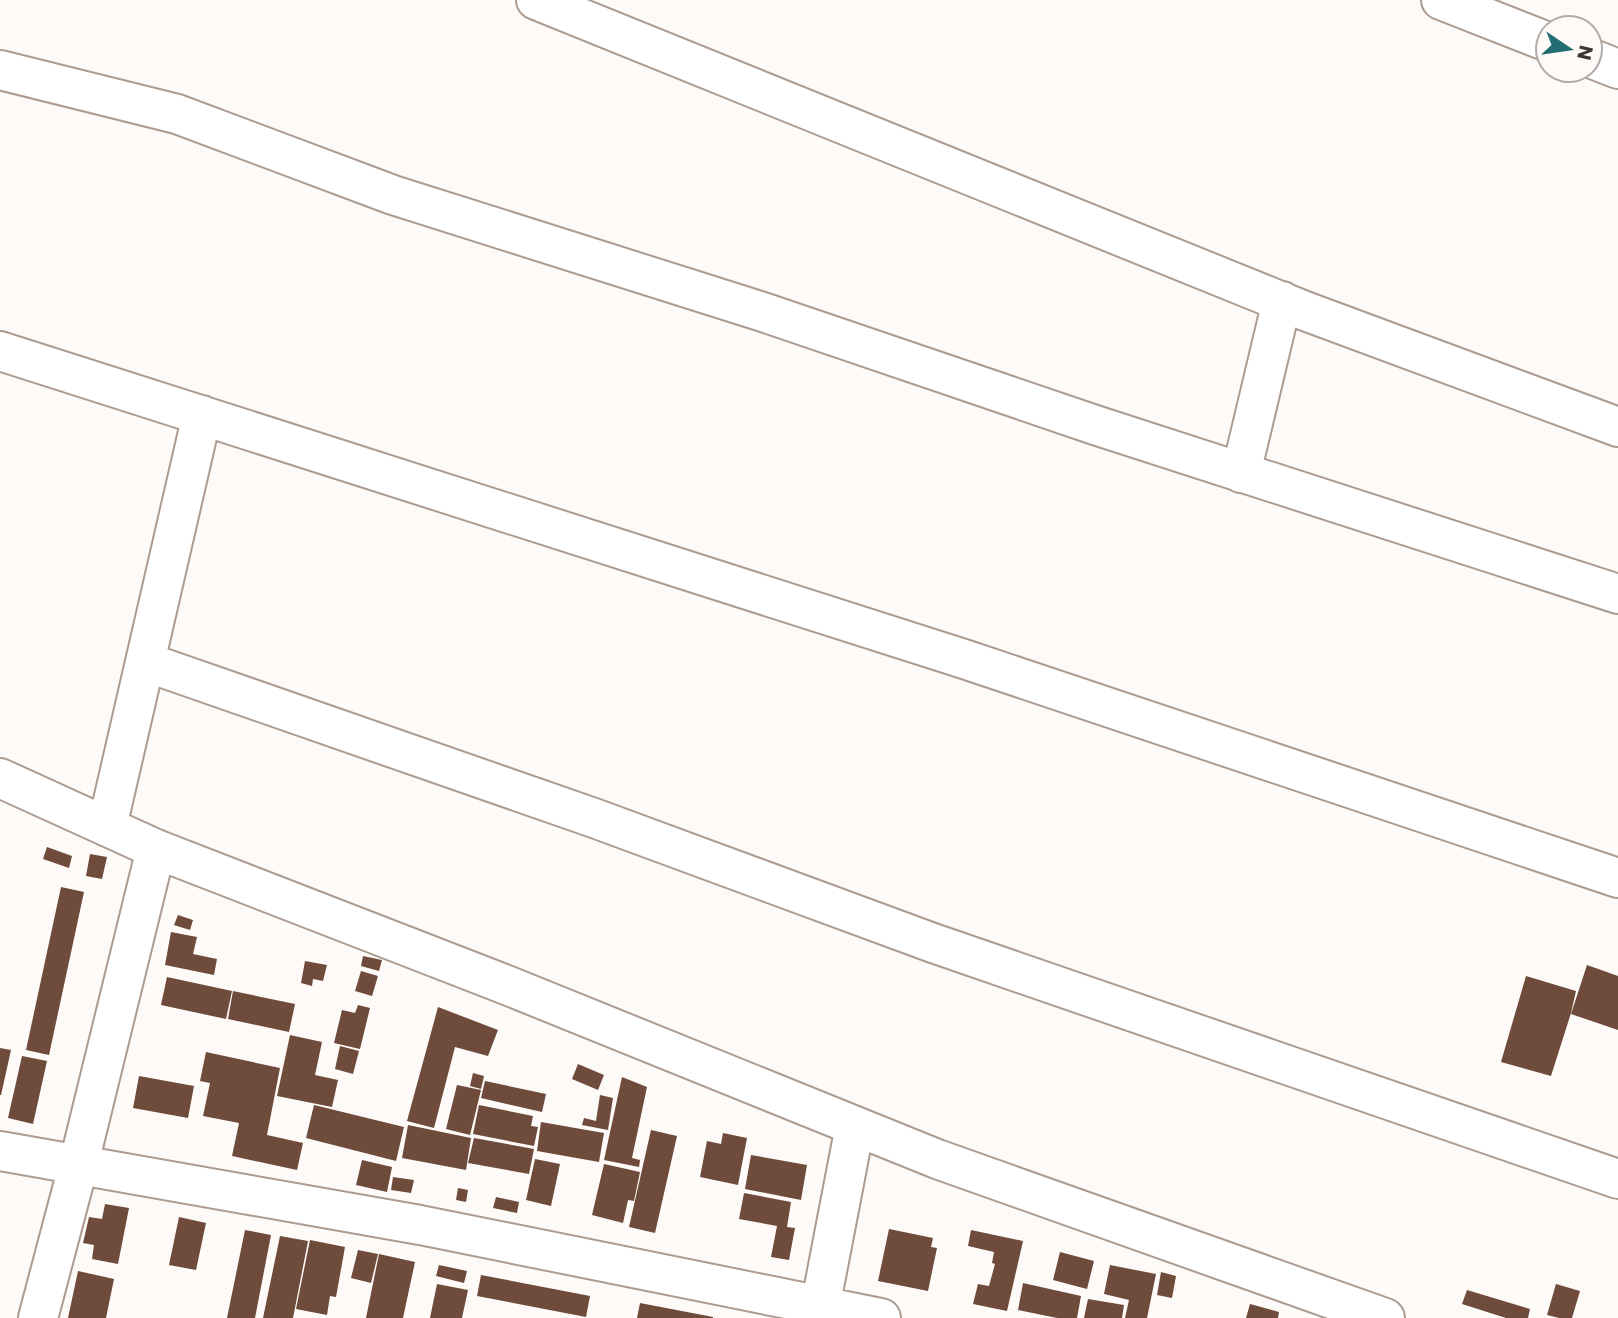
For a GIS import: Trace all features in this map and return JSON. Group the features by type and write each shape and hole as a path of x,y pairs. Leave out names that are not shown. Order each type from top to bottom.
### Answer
{"street":[{"path":"536,0 1282,302 1618,427"},
{"path":"1441,0 1534,37"},
{"path":"0,70 177,114 393,195 766,313 1241,473 1618,594"},
{"path":"1241,473 1282,302"},
{"path":"0,351 964,659 1618,878"},
{"path":"107,827 202,415"},
{"path":"146,662 581,813 933,943 1618,1179"},
{"path":"0,778 156,849 509,986 937,1159 1385,1318"},
{"path":"38,1318 79,1167 156,849"},
{"path":"819,1312 855,1126"},
{"path":"0,1151 420,1225 819,1312 881,1318"}],"building":[{"path":"47,847 72,856 69,868 43,859"},
{"path":"90,854 107,857 102,879 86,876"},
{"path":"61,887 84,892 49,1055 26,1050"},
{"path":"178,915 193,920 190,930 174,925"},
{"path":"171,932 197,937 193,954 217,959 214,975 165,965"},
{"path":"363,956 382,960 379,971 361,966"},
{"path":"305,961 327,965 323,981 313,979 312,986 301,983"},
{"path":"1587,965 1618,976 1618,1030 1571,1014"},
{"path":"361,971 378,976 372,996 355,991"},
{"path":"1526,976 1576,991 1551,1076 1501,1062"},
{"path":"167,977 232,991 226,1019 161,1005"},
{"path":"233,991 295,1004 289,1032 228,1019"},
{"path":"358,1005 370,1008 360,1049 334,1043 342,1010 355,1013"},
{"path":"438,1007 498,1030 488,1056 455,1047 434,1128 407,1121"},
{"path":"290,1035 322,1042 315,1075 338,1080 332,1107 277,1096"},
{"path":"340,1046 359,1051 353,1074 335,1069"},
{"path":"0,1048 11,1050 1,1095 0,1095"},
{"path":"206,1052 280,1068 267,1135 303,1143 297,1170 232,1156 239,1123 203,1116 210,1083 200,1081"},
{"path":"22,1056 47,1061 33,1124 8,1118"},
{"path":"578,1064 604,1075 598,1090 572,1079"},
{"path":"473,1073 484,1076 481,1089 470,1086"},
{"path":"139,1076 194,1086 188,1118 133,1108"},
{"path":"622,1077 647,1087 632,1158 640,1160 639,1167 604,1160"},
{"path":"485,1081 546,1094 542,1112 481,1098"},
{"path":"457,1085 481,1090 470,1135 446,1129"},
{"path":"600,1095 613,1098 608,1130 582,1125 584,1118 596,1121"},
{"path":"314,1105 404,1127 396,1161 306,1138"},
{"path":"479,1105 533,1116 531,1126 538,1127 534,1146 473,1134"},
{"path":"541,1122 604,1133 599,1162 537,1151"},
{"path":"408,1125 471,1138 466,1170 402,1158"},
{"path":"651,1130 677,1136 655,1233 629,1227"},
{"path":"723,1133 747,1138 738,1185 700,1177 707,1141 721,1144"},
{"path":"474,1138 534,1149 529,1174 468,1163"},
{"path":"751,1155 807,1165 801,1200 745,1189"},
{"path":"535,1159 560,1164 551,1206 526,1200"},
{"path":"362,1160 392,1167 387,1192 356,1185"},
{"path":"604,1164 640,1172 634,1201 628,1200 623,1223 592,1215"},
{"path":"393,1177 414,1180 411,1193 391,1190"},
{"path":"458,1188 468,1190 466,1202 456,1200"},
{"path":"744,1193 791,1202 787,1227 795,1228 789,1260 771,1257 777,1226 739,1219"},
{"path":"496,1197 519,1202 517,1213 493,1208"},
{"path":"105,1204 129,1208 118,1264 92,1259 94,1245 83,1243 89,1217 102,1219"},
{"path":"179,1217 206,1223 196,1270 169,1265"},
{"path":"889,1229 933,1238 931,1247 937,1248 928,1291 878,1281"},
{"path":"245,1230 271,1235 255,1318 227,1318"},
{"path":"971,1230 1023,1241 1007,1311 973,1304 978,1284 989,1286 995,1264 992,1263 994,1252 968,1246"},
{"path":"280,1236 308,1241 293,1318 263,1318"},
{"path":"310,1240 345,1247 336,1297 330,1296 327,1315 296,1309"},
{"path":"358,1250 378,1254 371,1283 351,1278"},
{"path":"1060,1252 1094,1261 1087,1289 1053,1280"},
{"path":"379,1254 415,1262 403,1318 366,1318"},
{"path":"439,1265 467,1271 464,1283 436,1276"},
{"path":"1110,1265 1156,1274 1147,1318 1125,1318 1129,1300 1104,1294"},
{"path":"78,1271 114,1279 106,1318 68,1318"},
{"path":"1161,1272 1176,1276 1172,1298 1157,1295"},
{"path":"481,1275 590,1296 586,1317 477,1296"},
{"path":"1023,1283 1081,1296 1077,1318 1057,1318 1018,1310"},
{"path":"437,1284 468,1290 462,1318 430,1318"},
{"path":"1556,1284 1580,1291 1572,1318 1547,1315"},
{"path":"1467,1290 1530,1309 1528,1318 1506,1318 1462,1304"},
{"path":"1088,1299 1124,1305 1122,1318 1084,1318"},
{"path":"640,1303 713,1317 713,1318 637,1318"},
{"path":"1250,1304 1279,1312 1278,1318 1246,1318"}]}
